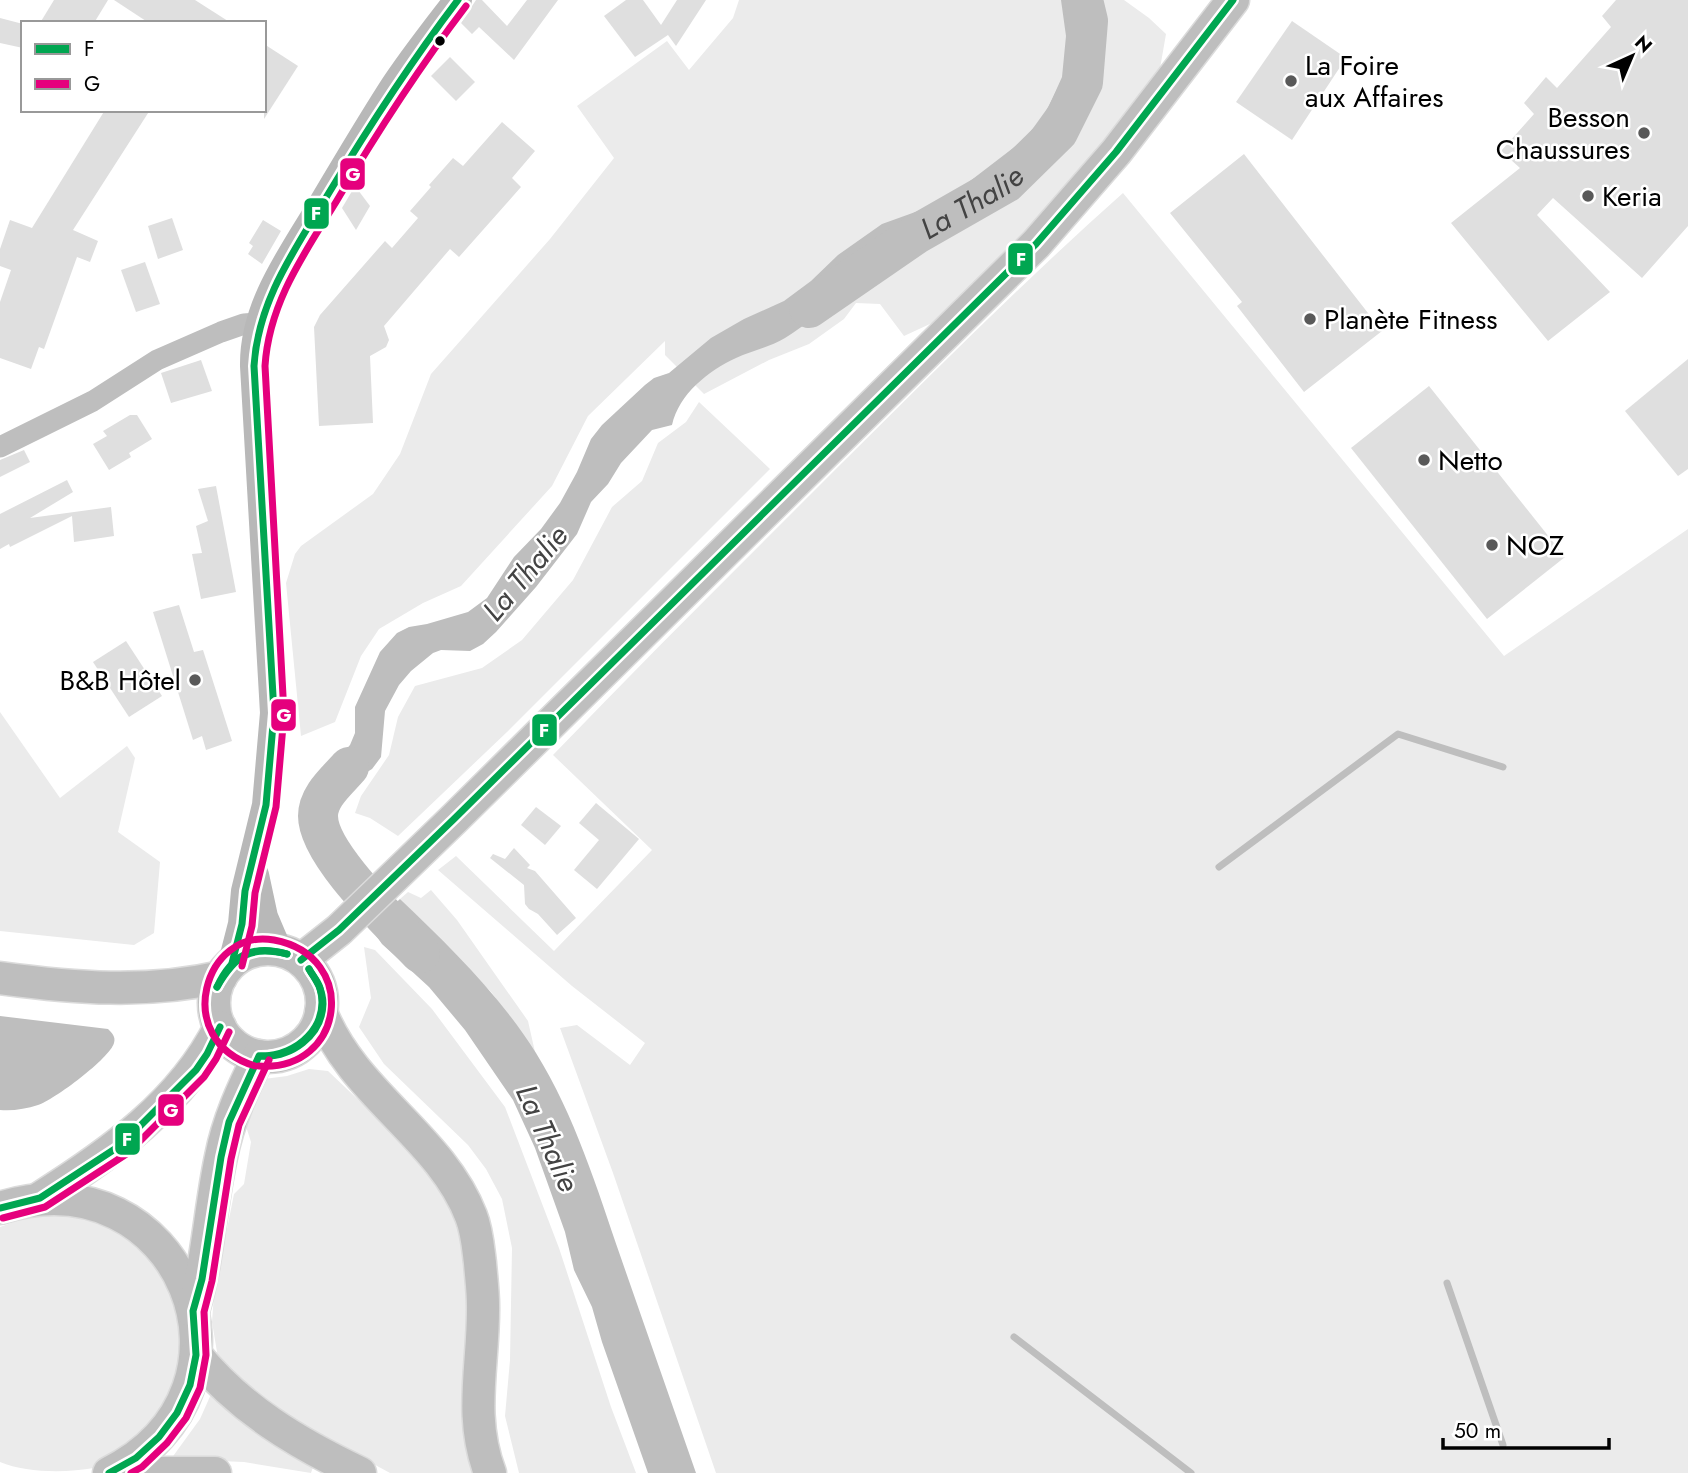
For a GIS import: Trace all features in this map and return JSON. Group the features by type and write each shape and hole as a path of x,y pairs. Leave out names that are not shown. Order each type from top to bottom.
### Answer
{"main road":[{"path":"321,1012 310,1037 299,1047 273,1057 243,1051 230,1041 220,1027 215,1011 215,994 227,970 242,924 245,891 266,805 274,713 253,344 269,296 292,254 377,113 457,0"},
{"path":"297,962 343,927 1036,244 1115,152 1233,0"},
{"path":"253,866 264,917 297,962 319,986 321,1012 328,1031 369,1088 445,1170 471,1215 477,1235 483,1306 477,1426 490,1473"},
{"path":"0,978 62,986 143,988 173,986 227,970 254,951 297,962"},
{"path":"16,1199 121,1145 196,1070 220,1027"},
{"path":"193,1311 202,1279 220,1157 229,1122 259,1056"},
{"path":"16,1199 69,1198 99,1205 125,1217 149,1235 174,1265 184,1283 196,1332 196,1355 190,1385 177,1413 159,1437 136,1458 109,1473"},
{"path":"196,1355 233,1395 260,1416 297,1440 359,1473"},
{"path":"109,1473 215,1473"}],"street":[{"path":"0,447 93,401 157,360 221,332 244,324 258,323"}],"shaded area":[{"path":"739,0 1124,0 1166,34 1159,74 1068,186 945,317 904,336 880,304 856,303 844,319 809,344 769,360 704,394 665,355 665,341 588,416 552,486 461,586 423,603 379,629 361,656 335,722 301,736 286,583 295,554 301,546 373,494 400,454 431,374 550,239 614,158 577,106 667,41 689,70 733,18"},
{"path":"1123,193 1504,656 1688,529 1688,1473 716,1473 560,1028 577,1025 630,1065 645,1043 572,986 438,870 456,856 554,951 652,850 553,755 945,361"},
{"path":"699,402 770,469 507,732 398,836 370,818 355,813 361,796 389,755 398,717 415,686 482,668 522,640 573,580 612,507 642,481 658,443 686,422"},
{"path":"0,712 60,798 127,746 135,758 118,832 160,862 154,933 134,945 0,931"},
{"path":"431,890 457,920 528,1021 535,1052 492,993 400,899 408,892 421,898"},
{"path":"364,947 375,950 432,1009 505,1107 559,1248 611,1407 636,1473 519,1473 505,1416 510,1360 512,1248 502,1199 486,1169 468,1145 384,1064 359,1027 371,998"},
{"path":"309,1069 328,1071 426,1164 453,1203 464,1232 476,1473 390,1473 287,1417 241,1383 218,1358 212,1322 214,1294 234,1194 244,1184 251,1142 244,1120 264,1079"},
{"path":"55,1215 102,1225 137,1247 154,1265 167,1285 181,1330 177,1378 155,1426 97,1467 71,1471 34,1470 0,1462 0,1227 25,1218"},
{"path":"212,1392 314,1464 311,1473 244,1462 171,1459 200,1419"}],"water":[{"path":"1061,0 1093,0 1095,16 1088,75 1078,101 1065,122 1031,162 991,196 950,223 895,248 874,263 799,329 779,341 725,363 696,385 681,403 672,425 652,430 621,463 608,484 591,502 577,534 536,587 496,632 470,651 441,650 433,653 399,685 385,711 381,757 372,769 354,780 330,810 302,817 301,807 309,790 350,745 355,733 355,707 380,652 397,633 409,627 468,612 487,598 514,557 541,529 560,503 591,439 602,425 645,385 654,378 669,373 711,338 784,301 811,281 838,255 882,224 932,206 961,188 1026,138 1049,106 1062,77 1066,36"},
{"path":"332,825 342,846 370,875 344,900 321,869 305,834"},
{"path":"400,899 490,991 522,1031 550,1077 574,1127 594,1179 696,1473 648,1473 592,1307 574,1270 565,1232 535,1148 513,1100 465,1030 429,987 382,944 370,927"},
{"path":"0,1016 108,1029 114,1037 114,1043 92,1068 46,1102 24,1109 0,1110"}],"building":[{"path":"54,0 108,0 95,21 41,21"},
{"path":"114,0 195,0 228,21 146,21"},
{"path":"476,0 482,0 507,26 527,0 558,0 514,60 479,27 472,34 461,23"},
{"path":"626,0 643,0 661,25 677,0 706,0 676,46 668,35 635,57 604,16"},
{"path":"1616,0 1688,0 1688,226 1642,278 1553,198 1537,215 1610,292 1548,341 1451,223 1520,168 1501,151 1534,114 1524,103 1546,77 1557,88 1611,27 1602,16"},
{"path":"0,18 21,23 21,48 0,43"},
{"name":"La Foire aux Affaires","path":"1292,21 1346,58 1292,140 1236,102"},
{"path":"266,45 298,66 264,119 266,112"},
{"path":"450,57 475,82 456,101 431,76"},
{"path":"104,112 149,112 73,230 98,241 90,262 77,257 44,349 39,347 31,369 0,358 0,302 11,270 0,266 0,249 10,220 32,228"},
{"path":"502,122 535,151 512,178 521,187 459,257 450,249 384,326 389,340 386,347 370,356 373,423 319,426 314,327 320,315 385,241 392,248 418,218 410,211 453,158 463,166"},
{"path":"1244,154 1382,331 1304,392 1237,306 1242,302 1170,213"},
{"path":"355,186 370,206 356,230 342,208"},
{"path":"172,218 183,250 158,259 148,226"},
{"path":"263,220 281,231 262,264 248,254 253,246 249,243"},
{"path":"145,262 160,304 136,312 121,270"},
{"path":"1688,359 1688,469 1678,476 1625,411"},
{"path":"201,360 212,391 171,403 161,373"},
{"path":"1429,386 1565,557 1487,619 1351,448"},
{"path":"130,415 137,415 152,439 129,453 131,457 109,470 93,444 107,436 103,431"},
{"path":"24,450 30,462 0,477 0,460"},
{"path":"67,480 73,492 30,518 111,507 114,536 74,542 72,516 10,547 9,544 0,549 0,514"},
{"path":"216,486 236,592 201,599 192,554 202,553 196,526 208,521 198,489"},
{"name":"B&B Hôtel","path":"179,605 194,652 203,650 232,741 206,750 202,736 193,740 153,612"},
{"path":"126,641 162,696 129,717 93,662"},
{"path":"596,803 639,839 597,889 574,870 599,840 579,823"},
{"path":"536,807 561,826 545,845 521,825"},
{"path":"514,848 530,865 527,868 535,871 576,918 557,935 525,904 524,885 490,858 493,854 505,859"}],"waterway":[{"name":"La Thalie","path":"809,308 915,235 1006,183 1058,132 1083,82 1088,21 1083,0"},
{"path":"1219,867 1398,734 1503,767"},
{"name":"La Thalie","path":"349,767 321,802 318,816 321,832 330,850 359,889 420,953"},
{"path":"1447,1283 1503,1445"},
{"path":"1014,1337 1191,1473"}],"transit line":[{"name":"F","path":"232,963 242,924 245,891 266,805 274,713 254,366 262,320 280,277 302,237 390,96 458,0"},
{"name":"F","path":"301,960 339,930 454,819 1036,244 1116,152 1233,0"},
{"name":"G","path":"242,966 252,926 255,893 276,807 284,714 265,366 273,321 301,260 366,152 466,6"},
{"name":"G","path":"255,1066 229,1053 212,1034 205,1011 207,988 215,967 230,951 250,941 274,940 302,950 320,967 330,988 331,1011 324,1033 310,1051 288,1063 259,1066"},
{"name":"F","path":"217,987 229,967 244,955 263,950 287,954"},
{"name":"F","path":"217,987 237,961 253,952 287,954"},
{"name":"F","path":"261,1056 275,1055 299,1045 315,1026 322,1002 319,985 309,969"},
{"name":"F","path":"261,1056 272,1056 294,1049 303,1043 317,1026 323,999 319,985 309,969"},
{"name":"F","path":"0,1208 40,1198 121,1145 196,1070 220,1027"},
{"name":"G","path":"3,1218 45,1207 128,1153 204,1077 229,1032"},
{"name":"F","path":"109,1473 136,1458 159,1437 177,1413 190,1385 196,1355 193,1311 202,1279 221,1157 229,1122 259,1056"},
{"name":"G","path":"131,1473 142,1467 167,1443 186,1418 200,1388 206,1355 204,1312 212,1281 231,1159 239,1125 269,1060"}],"place":[{"name":"La Foire aux Affaires","path":"1291,81"},
{"name":"Besson Chaussures","path":"1644,133"},
{"name":"Keria","path":"1588,196"},
{"name":"Planète Fitness","path":"1310,319"},
{"name":"Netto","path":"1424,460"},
{"name":"NOZ","path":"1492,545"},
{"name":"B&B Hôtel","path":"195,680"}]}
